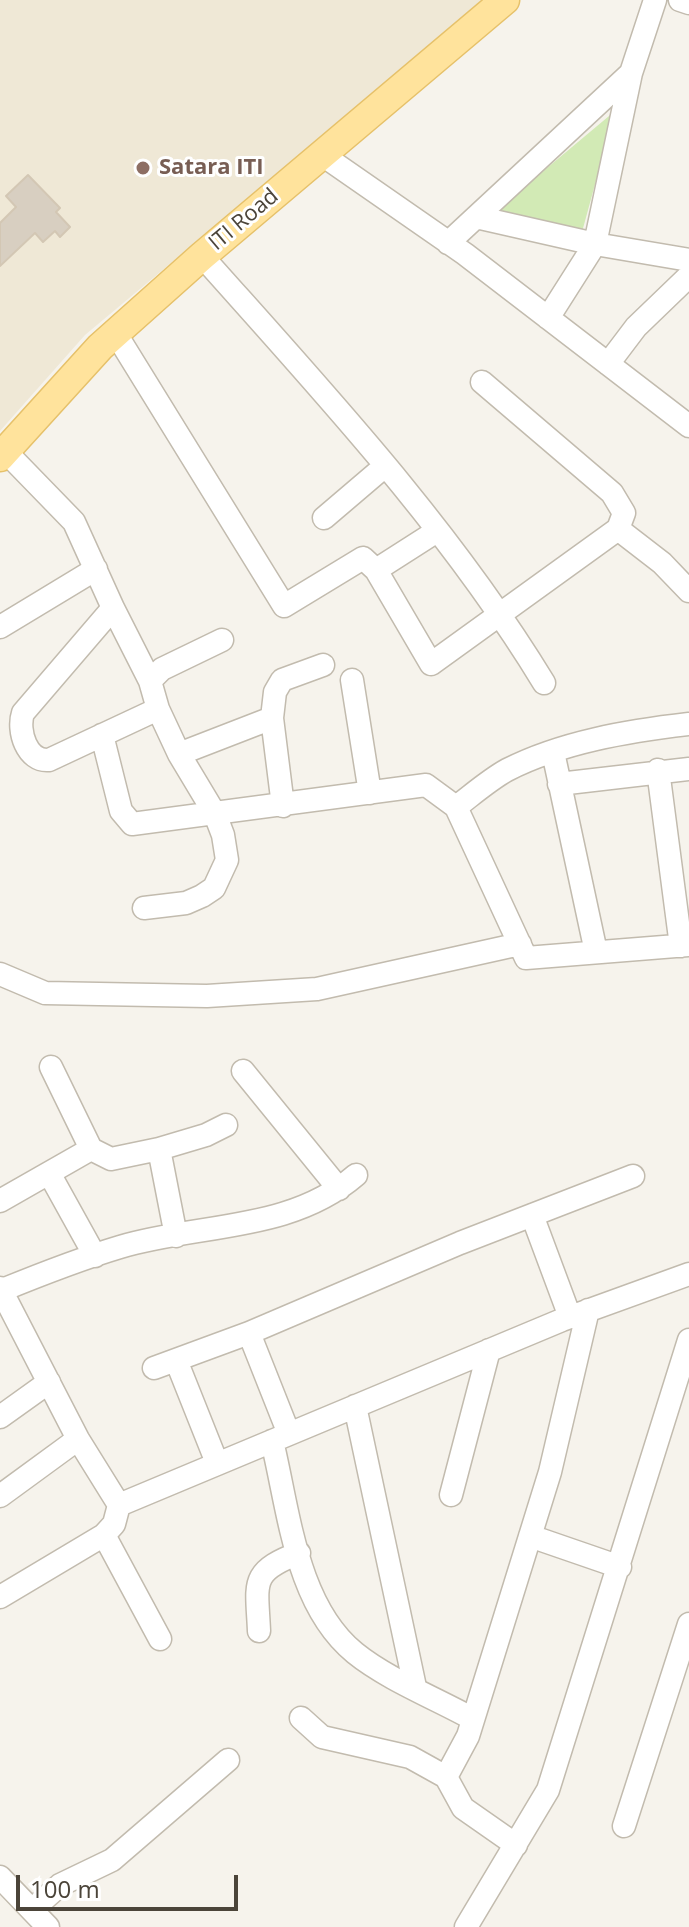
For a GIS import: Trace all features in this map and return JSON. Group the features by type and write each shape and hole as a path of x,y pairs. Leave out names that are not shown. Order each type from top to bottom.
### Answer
{"main road":[{"name":"ITI Road","path":"3,454 116,334 202,256 505,0"}],"street":[{"path":"548,318 595,244 631,73 655,0"},
{"path":"680,0 689,3"},
{"path":"448,243 631,73"},
{"path":"321,154 448,243 689,426"},
{"path":"476,217 595,244 689,260"},
{"path":"202,256 385,466 501,613 544,683"},
{"path":"608,364 636,327 689,276"},
{"path":"116,334 284,606 363,558 376,570 431,664 618,529 624,513 612,493 482,382"},
{"path":"3,454 74,522 150,681 158,709 179,754 215,814 228,852 214,888 186,903 144,908"},
{"path":"324,518 385,466"},
{"path":"618,529 662,563 689,591"},
{"path":"376,570 437,531"},
{"path":"0,627 96,569"},
{"path":"113,608 23,713 21,721 32,754 43,761 158,709"},
{"path":"150,681 162,669 222,640"},
{"path":"283,806 272,718 275,692 282,680 323,665"},
{"path":"352,680 370,793"},
{"path":"179,754 272,718"},
{"path":"456,807 506,771 553,752 582,742 689,724"},
{"path":"102,735 127,822 283,806 426,785 456,807 526,958 685,945 658,770"},
{"path":"553,752 596,952"},
{"path":"559,784 658,770 689,769"},
{"path":"0,974 45,993 207,996 317,989 520,944"},
{"path":"51,1067 91,1149 111,1159 159,1149 206,1135 226,1125"},
{"path":"0,1597 104,1535 114,1524 119,1505 78,1439 0,1290 122,1246 286,1214 319,1202 347,1182 243,1071"},
{"path":"0,1201 91,1149"},
{"path":"159,1149 176,1236"},
{"path":"49,1173 95,1256"},
{"path":"217,1463 165,1364 249,1333 633,1176"},
{"path":"446,1777 468,1736 550,1472 579,1313 532,1215"},
{"path":"119,1505 579,1313 689,1274"},
{"path":"249,1333 280,1437 299,1553 324,1620 358,1656 473,1719"},
{"path":"466,1927 548,1790 689,1340"},
{"path":"451,1495 489,1350"},
{"path":"0,1417 49,1382"},
{"path":"355,1406 415,1687"},
{"path":"0,1496 78,1439"},
{"path":"104,1535 160,1639"},
{"path":"530,1536 620,1567"},
{"path":"259,1631 258,1585 269,1564 299,1553"},
{"path":"624,1826 689,1624"},
{"path":"301,1718 322,1737 410,1757 446,1777 463,1808 516,1845"},
{"path":"28,1903 60,1885 96,1871 112,1860 228,1760"},
{"path":"0,1858 19,1882 28,1903 48,1927"},
{"path":"0,1877 15,1895 28,1903"}],"shaded area":[{"name":"Satara ITI","path":"0,0 485,0 85,335 0,431"}],"green space":[{"path":"615,111 582,232 492,214"}],"building":[{"path":"28,175 60,208 56,212 70,227 60,237 55,231 43,242 35,233 0,266 0,223 16,207 6,196"}],"place":[{"name":"Satara ITI","path":"143,168"}]}
